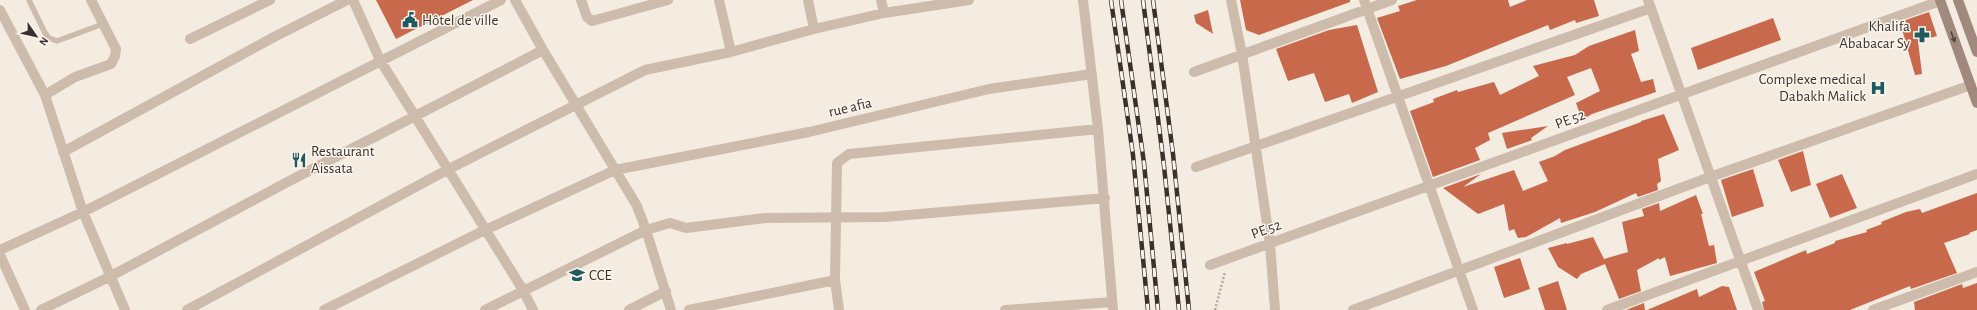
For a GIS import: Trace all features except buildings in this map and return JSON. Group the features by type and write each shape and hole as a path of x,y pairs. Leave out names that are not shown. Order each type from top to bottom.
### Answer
{"street":[{"path":"45,95 75,77 110,64 115,56 116,49 91,0"},
{"path":"190,39 270,0"},
{"path":"63,152 274,37 348,0"},
{"path":"354,0 380,60 523,290 533,310"},
{"path":"0,250 83,212 380,60 501,0"},
{"path":"515,0 576,106 637,206 671,310"},
{"path":"581,0 587,17 592,21 643,3 668,0"},
{"path":"719,0 731,52"},
{"path":"808,0 814,29"},
{"path":"881,0 884,13"},
{"path":"186,310 447,170 576,106 608,87 645,70 731,52 814,29 884,13 968,0"},
{"path":"1005,310 1113,306 1098,129 1083,0"},
{"path":"1231,0 1242,54 1254,147 1270,244 1275,310"},
{"path":"1194,72 1365,4 1392,0"},
{"path":"1940,0 1977,103"},
{"name":"PE 52","path":"1210,265 1682,95 1940,0"},
{"path":"1958,0 1977,52"},
{"path":"1365,4 1473,310"},
{"path":"1196,167 1398,97 1649,4 1758,310"},
{"path":"0,10 45,95 83,212 109,277 125,310"},
{"path":"41,310 109,277 414,116 543,50"},
{"name":"rue afia","path":"324,310 485,230 615,170 809,132 989,89 1092,74"},
{"path":"1353,310 1710,177 1971,85"},
{"path":"839,310 835,280 837,163 849,154 1098,129"},
{"path":"1607,310 1977,174"},
{"path":"485,310 646,230 670,223 686,228 765,218 885,217 1104,198"},
{"path":"0,255 25,310"},
{"path":"1874,310 1977,272"},
{"path":"689,310 835,280"},
{"path":"629,310 666,291"}],"lane":[{"path":"29,0 45,33 49,38 57,41 103,24"}],"path":[{"path":"1215,310 1229,258"}],"railway":[{"path":"1111,0 1133,155 1148,310"},
{"path":"1121,0 1144,163 1158,310"},
{"path":"1143,0 1164,166 1179,310"},
{"path":"1153,0 1173,154 1189,310"}],"place":[{"name":"Hôtel de ville","path":"410,20"},
{"name":"Khalifa Ababacar Sy","path":"1922,35"},
{"name":"Complexe medical Dabakh Malick","path":"1878,88"},
{"name":"Restaurant Aissata","path":"299,160"},
{"name":"CCE","path":"577,275"}]}
